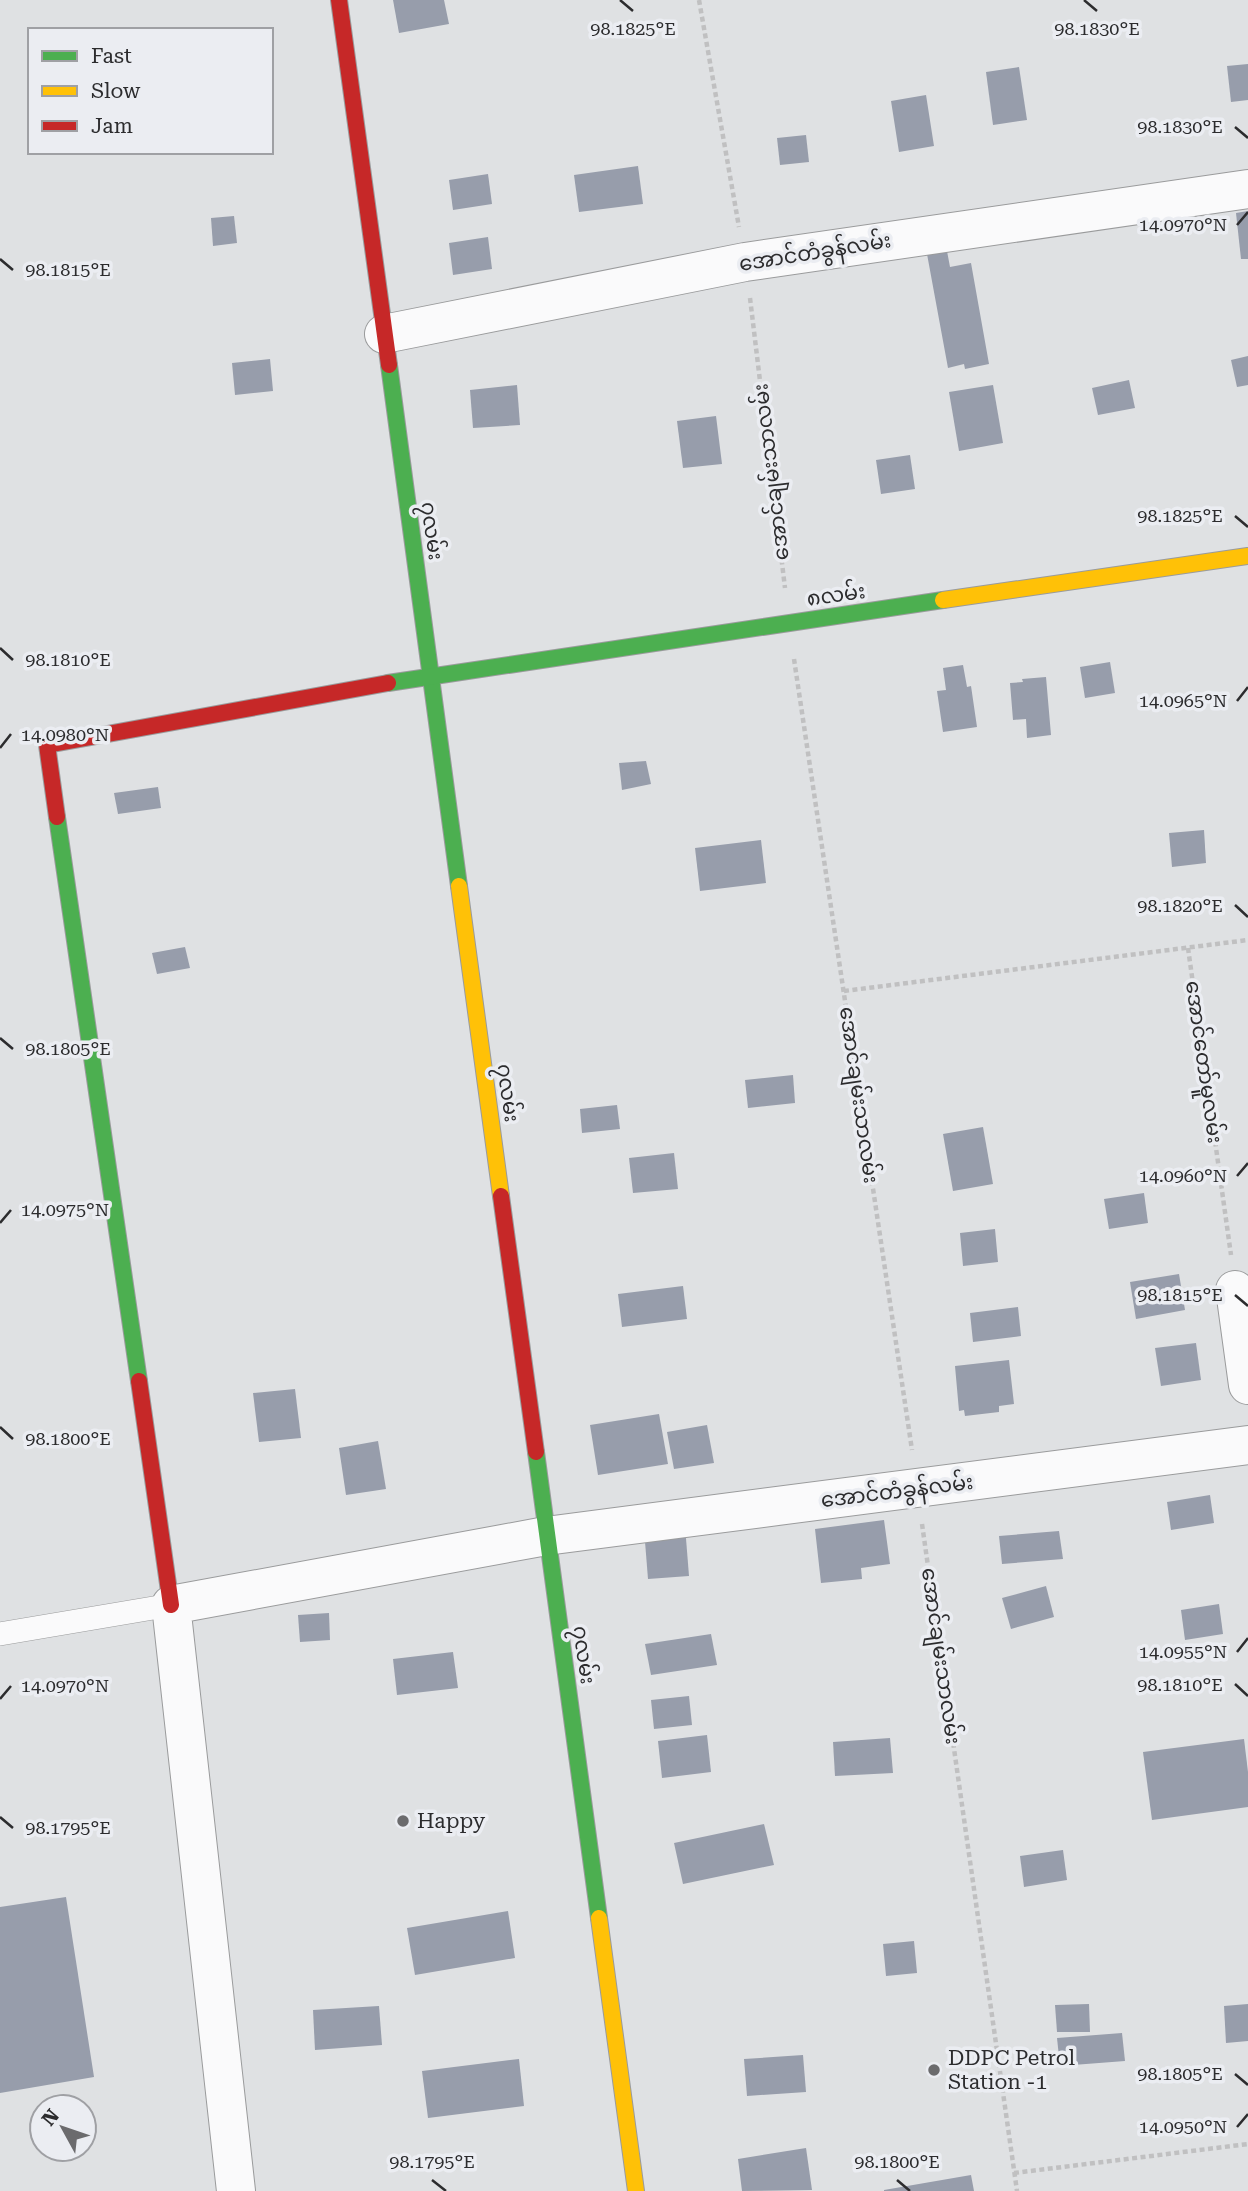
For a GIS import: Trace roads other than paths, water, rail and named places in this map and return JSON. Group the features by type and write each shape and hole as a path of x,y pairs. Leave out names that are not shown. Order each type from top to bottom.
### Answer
{"street":[{"name":"၇လမ်း","path":"339,0 636,2191"},
{"name":"အောင်တံခွန်လမ်း","path":"384,334 745,262 1248,189"},
{"name":"၈လမ်း","path":"171,1605 47,745 430,675 1248,556"},
{"path":"1235,1290 1248,1385"},
{"name":"အောင်တံခွန်လမ်း","path":"171,1605 546,1536 1248,1446"},
{"path":"171,1605 236,2191"}],"lane":[{"path":"0,1634 171,1605"}],"place":[{"name":"Happy","path":"403,1821"},
{"name":"DDPC Petrol Station -1","path":"934,2070"}]}
